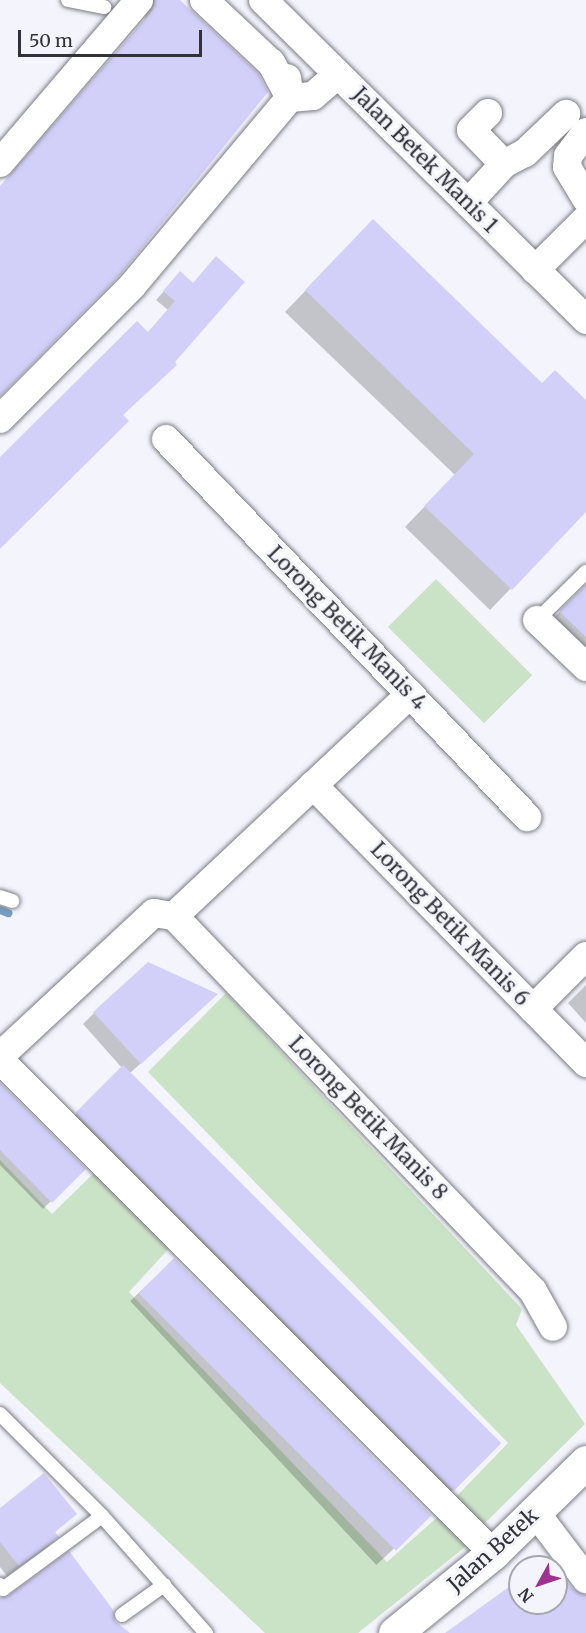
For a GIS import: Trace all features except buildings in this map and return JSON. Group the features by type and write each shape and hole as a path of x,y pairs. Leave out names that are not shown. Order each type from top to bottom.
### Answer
{"street":[{"path":"0,163 139,0"},
{"path":"204,0 271,63 290,98"},
{"name":"Jalan Betek Manis 1","path":"263,0 586,320"},
{"path":"290,98 285,68 306,43"},
{"path":"0,418 132,286 290,98 313,96 338,74"},
{"path":"488,113 471,130 504,164"},
{"path":"468,203 504,164 576,123"},
{"path":"576,123 567,167 586,200"},
{"path":"535,270 586,219"},
{"name":"Lorong Betik Manis 4","path":"166,439 527,817"},
{"path":"537,620 586,667"},
{"path":"410,694 174,916 154,913 0,1058 493,1553"},
{"name":"Lorong Betik Manis 6","path":"313,785 586,1063"},
{"name":"Lorong Betik Manis 8","path":"174,916 533,1291 553,1327"},
{"path":"533,1009 586,956"},
{"name":"Jalan Betek","path":"395,1633 493,1553 586,1462"},
{"path":"536,1512 586,1579"}],"lane":[{"path":"68,0 104,7"},
{"path":"537,620 586,572"},
{"path":"0,1414 102,1516 206,1633"},
{"path":"0,1585 3,1589 102,1516"},
{"path":"122,1615 164,1585"}],"green space":[{"path":"436,579 532,675 484,723 388,627"},
{"path":"226,993 522,1309 516,1325 585,1424 479,1529 452,1501 508,1443 148,1072"},
{"path":"0,1160 52,1214 99,1168 174,1243 129,1292 387,1562 442,1513 470,1543 358,1633 265,1633 0,1383"}],"waterway":[{"path":"0,910 8,913"}]}
